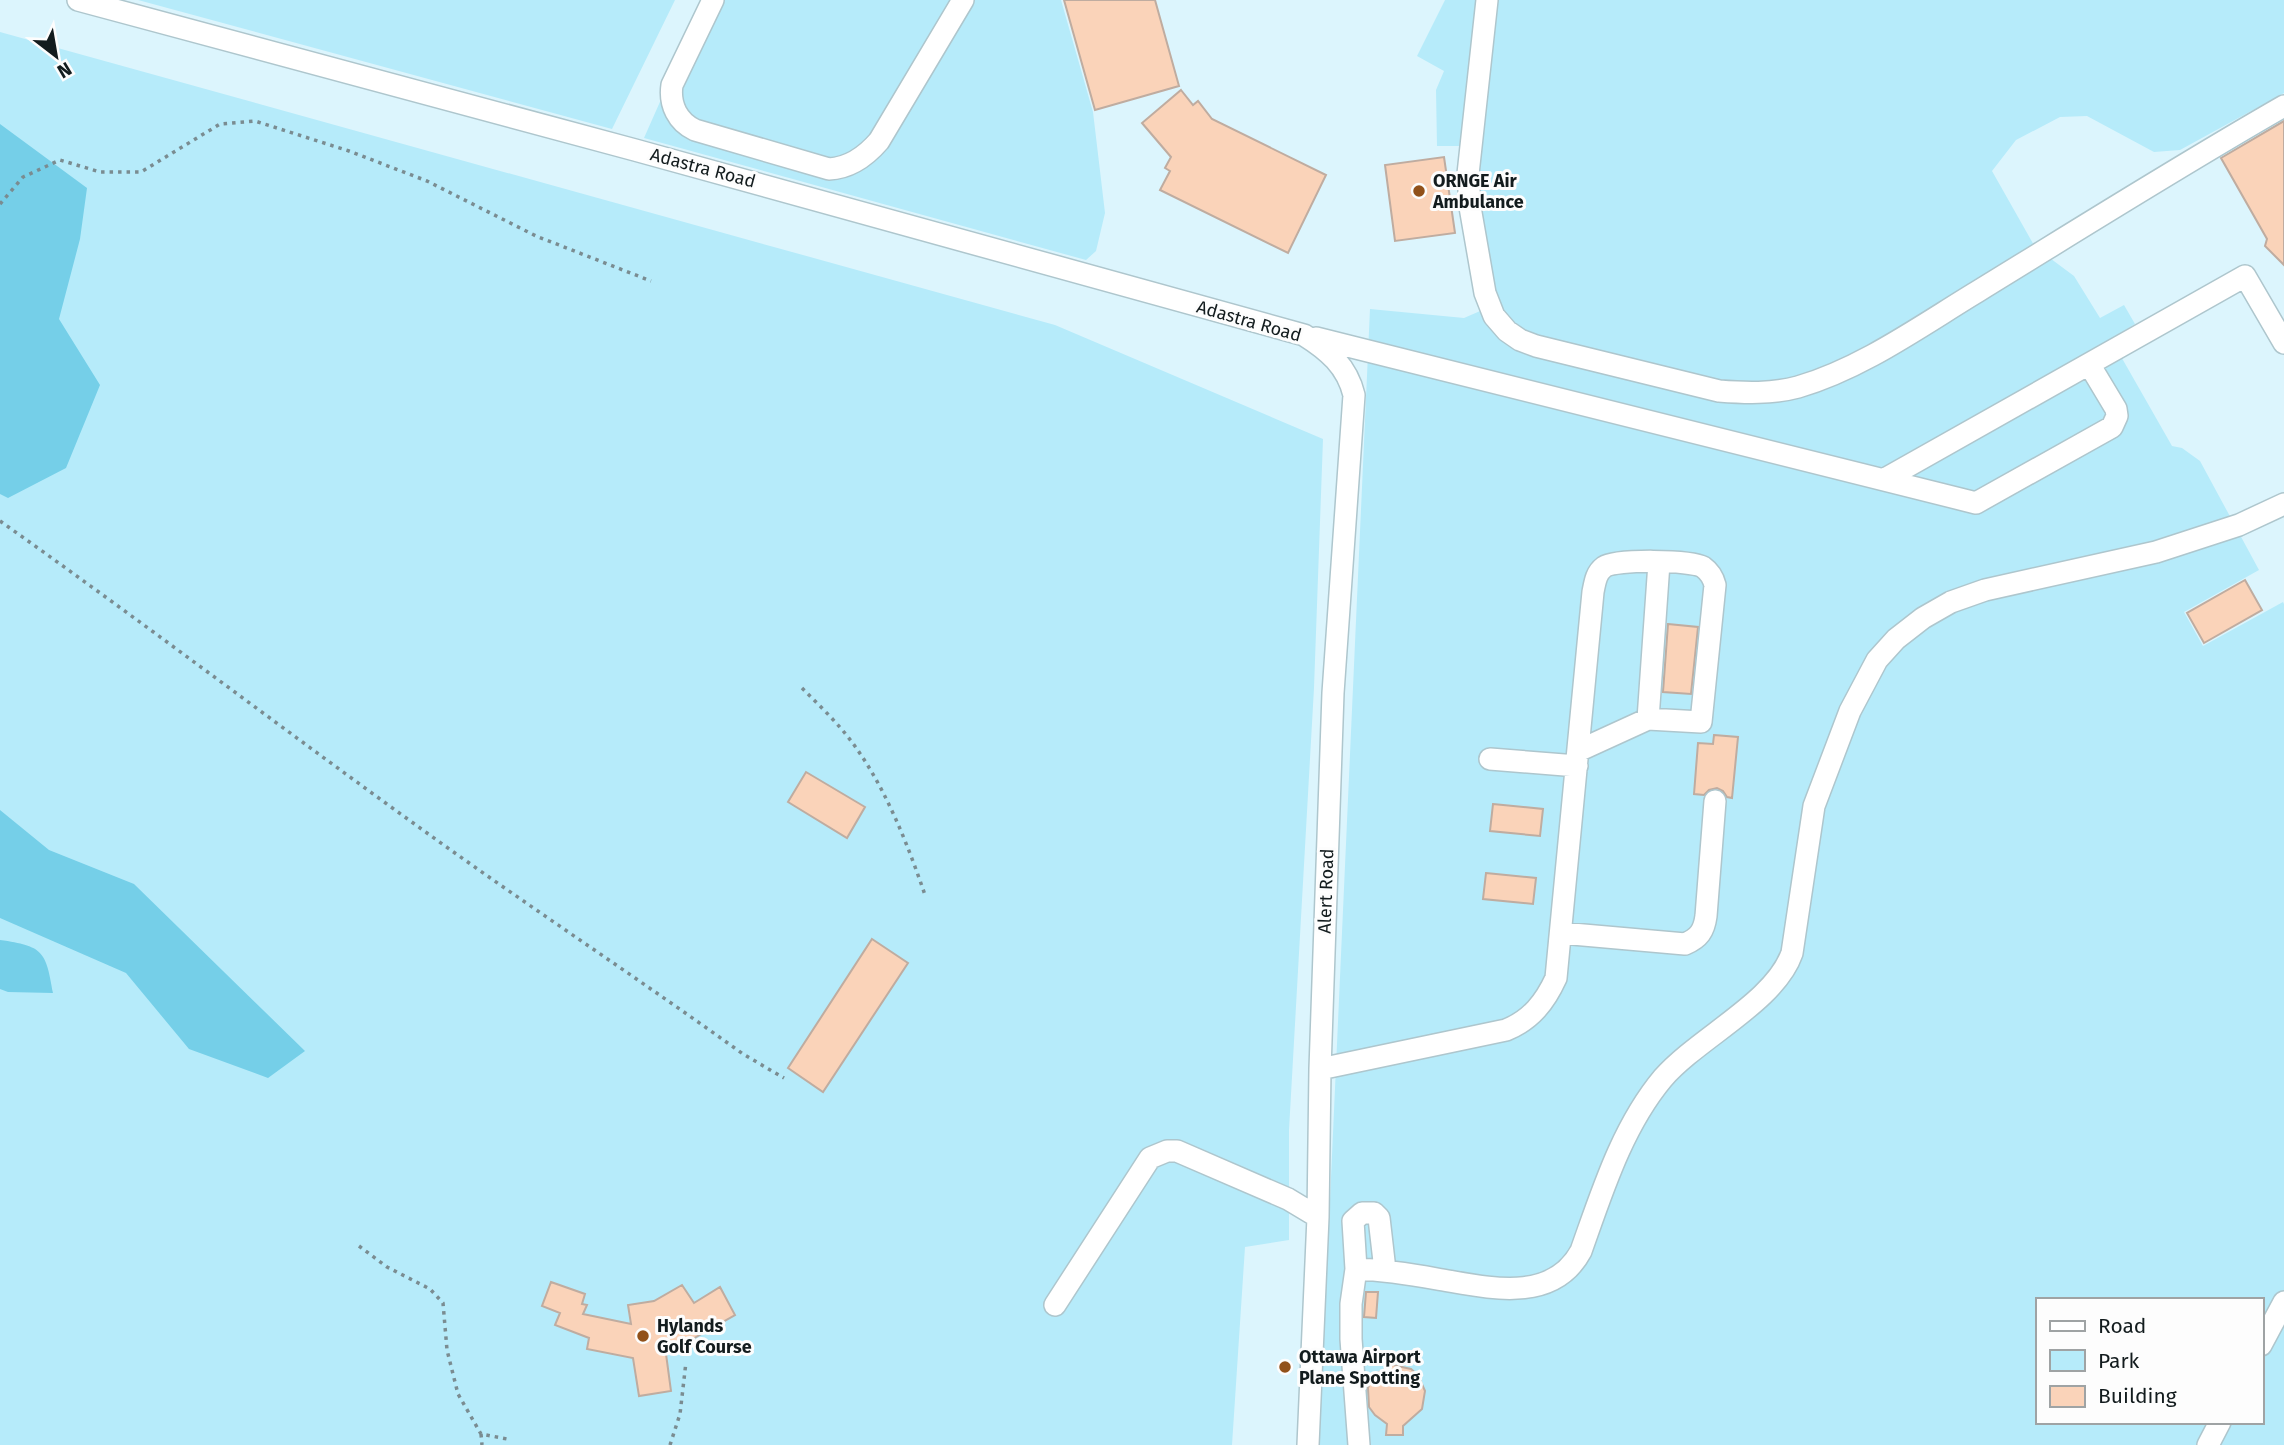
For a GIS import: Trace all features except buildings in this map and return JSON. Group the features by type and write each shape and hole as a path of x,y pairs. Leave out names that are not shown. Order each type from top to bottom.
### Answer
{"street":[{"name":"Adastra Road","path":"78,0 649,153 1304,335 1325,348"},
{"path":"713,0 673,85 671,96 680,121 695,130 829,169 849,165 879,141 963,0"},
{"path":"1487,0 1468,188 1479,269 1494,316 1513,335 1536,346 1719,391 1778,391 1831,376 1887,346 2178,166 2284,106"},
{"path":"1885,479 2245,276 2284,343"},
{"path":"1304,335 1976,503 2104,432 2116,420 2116,409 2089,364"},
{"name":"Alert Road","path":"1308,1445 1318,1217 1320,1069 1333,693 1354,395 1345,371 1325,348"},
{"path":"1356,1269 1385,1270 1497,1289 1542,1284 1560,1276 1573,1265 1581,1251 1615,1159 1646,1102 1663,1079 1694,1049 1761,997 1787,968 1792,953 1814,807 1850,710 1877,660 1896,639 1923,618 1951,602 1986,590 2156,552 2239,526 2284,504"},
{"path":"1320,1069 1506,1030 1517,1026 1546,1000 1556,978 1561,933 1578,758 1596,578 1603,568 1612,563 1699,565 1711,574 1715,585 1701,722 1648,719 1578,758 1490,759"},
{"path":"1648,719 1659,563"},
{"path":"1561,933 1685,944 1694,940 1704,927 1715,801"},
{"path":"1055,1305 1150,1158 1167,1152 1177,1151 1288,1199 1318,1217"},
{"path":"1359,1445 1351,1304 1356,1269 1353,1221 1362,1213 1374,1213 1379,1218 1385,1270"},
{"path":"2263,1341 2284,1302"},
{"path":"2208,1445 2219,1424"}],"path":[{"path":"0,204 23,177 60,160 100,172 141,172 220,124 255,121 349,151 427,181 536,236 651,281"},
{"path":"0,522 115,603 430,835 743,1054 785,1078"},
{"path":"802,688 832,718 859,752 898,825 925,895"},
{"path":"359,1246 387,1267 430,1289 443,1303 447,1350 458,1394 481,1434 482,1445"},
{"path":"670,1445 680,1414 686,1362"},
{"path":"481,1434 506,1439"}],"green space":[{"path":"138,0 675,0 612,129"},
{"path":"705,0 1061,0 1093,112 1105,213 1096,251 1086,260 644,138"},
{"path":"1445,0 2284,0 2284,93 2180,150 2154,152 2087,116 2060,117 2016,140 1992,171 2035,247 2074,276 2100,318 2124,305 2135,324 2111,339 2172,446 2182,448 2200,461 2259,570 2184,612 2203,646 2283,602 2284,604 2284,1445 1319,1445 1370,309 1464,318 1494,305 1478,191 1459,146 1437,146 1436,90 1444,71 1417,56"},
{"name":"Hylands Golf Course","path":"0,32 1055,325 1323,439 1314,688 1289,1130 1289,1240 1245,1247 1232,1445 0,1445"}],"shaded area":[{"path":"0,124 87,188 80,239 59,319 100,385 66,468 8,498 0,494"},
{"path":"0,810 49,850 134,884 305,1051 268,1078 189,1049 126,973 0,918"},
{"path":"0,940 25,945 40,953 48,968 53,993 8,992 0,989"}],"place":[{"name":"ORNGE Air Ambulance","path":"1419,191"},
{"name":"Hylands Golf Course","path":"643,1336"},
{"name":"Ottawa Airport Plane Spotting","path":"1285,1367"}]}
